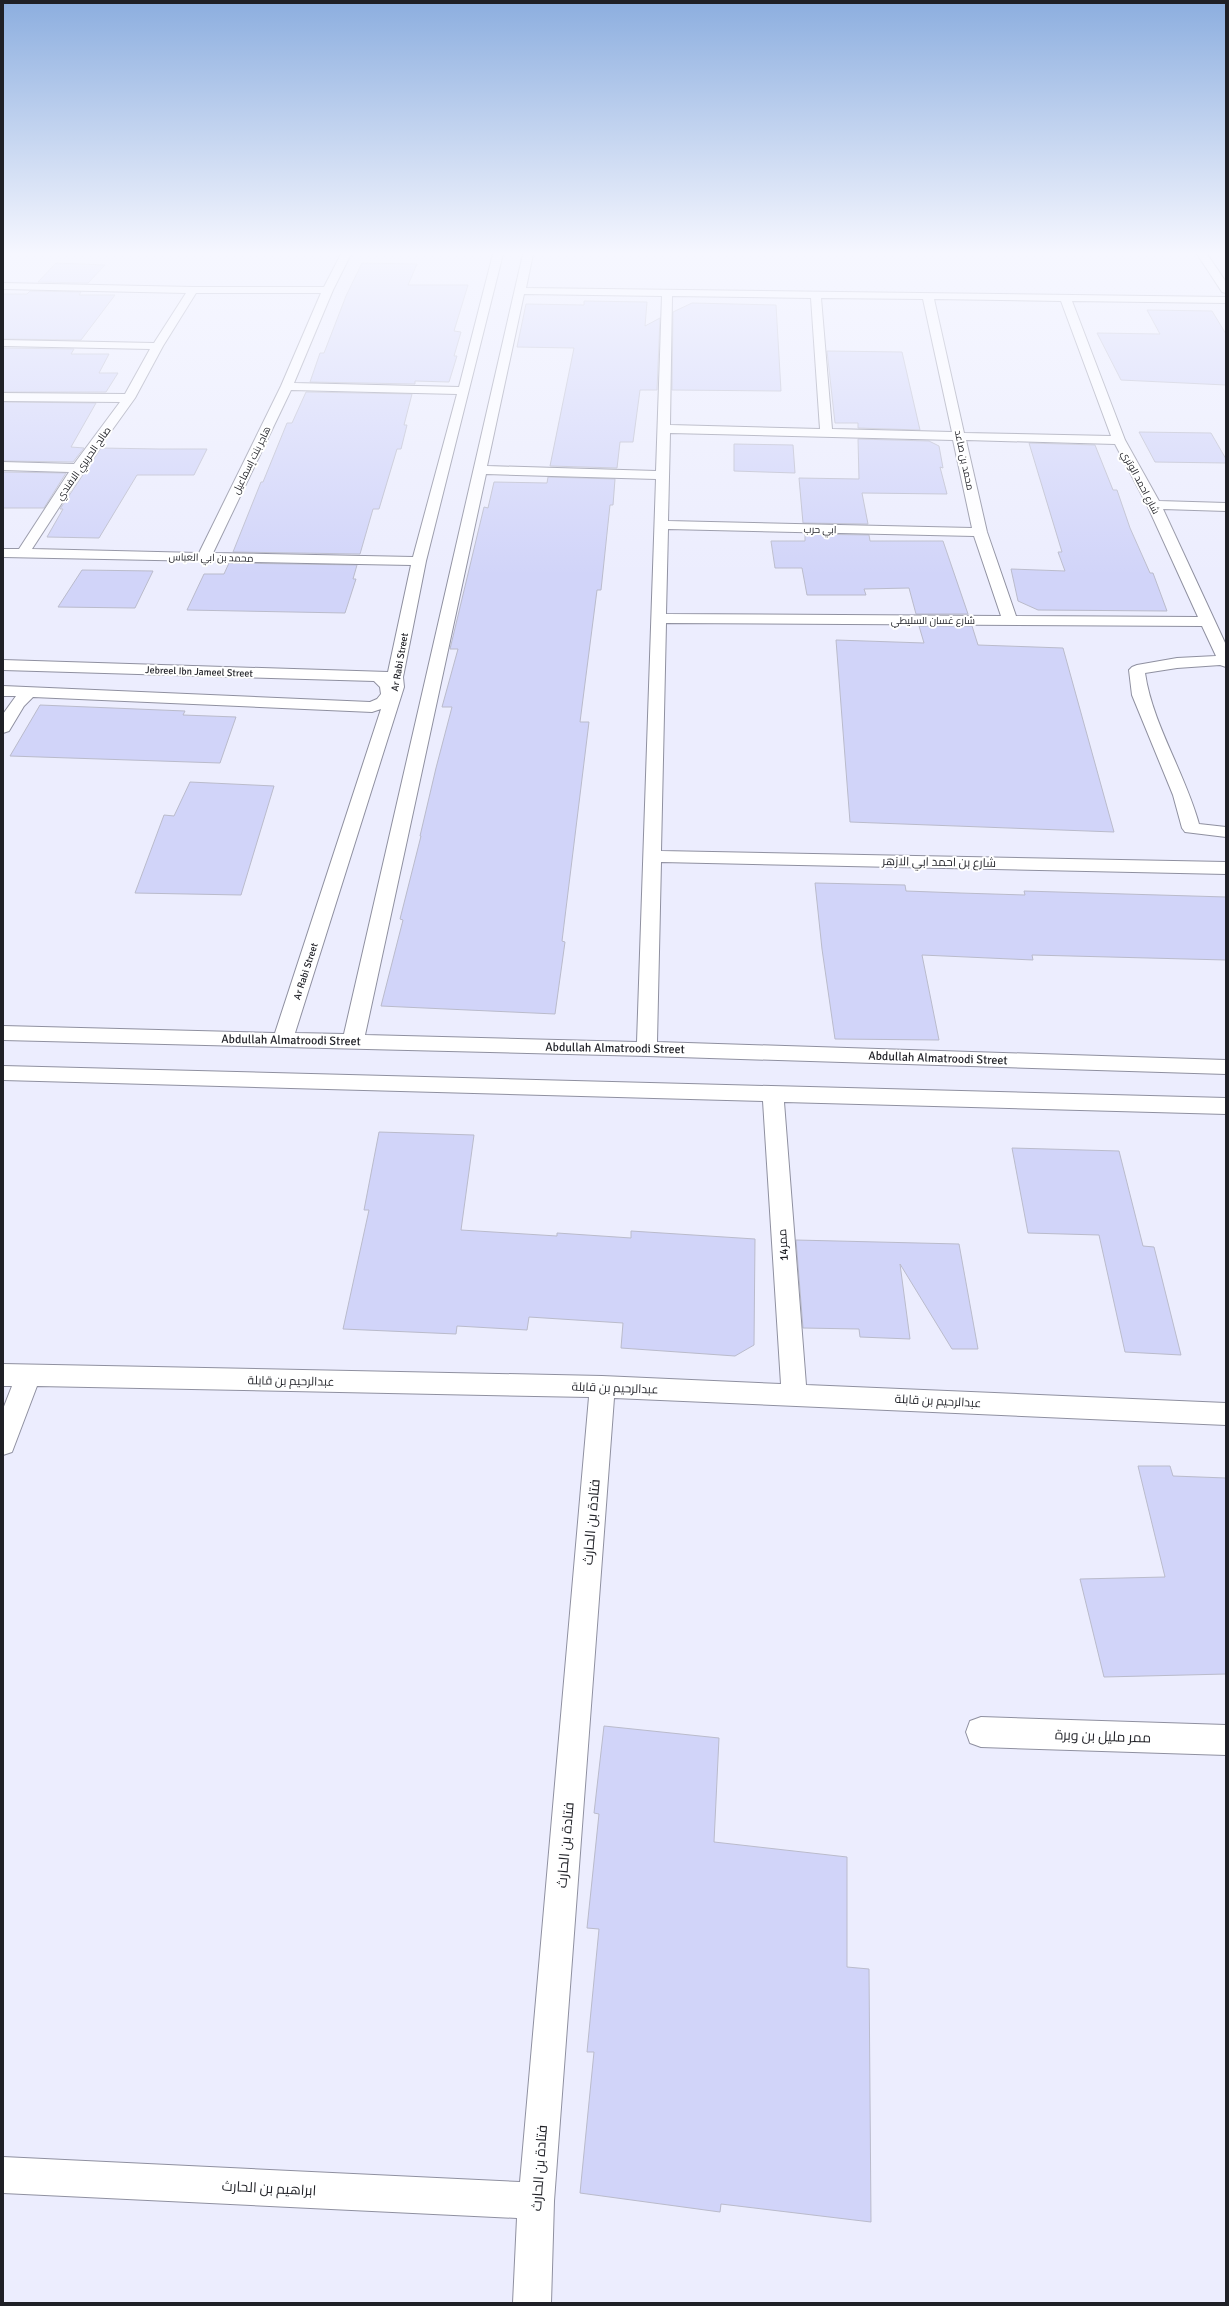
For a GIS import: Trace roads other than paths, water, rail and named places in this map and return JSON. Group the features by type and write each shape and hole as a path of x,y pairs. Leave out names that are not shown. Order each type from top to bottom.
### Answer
{"street":[{"name":"صالح الحريري الافندي","path":"23,553 78,468 129,398 149,362"},
{"name":"هاجر بنت إسماعيل","path":"204,556 297,362"},
{"name":"Ar Rabi Street","path":"283,1040 396,687 395,677 419,560 471,362"},
{"path":"353,1042 505,362"},
{"path":"646,1049 664,362"},
{"path":"821,362 826,432"},
{"name":"محمد بن صاعد","path":"943,362 980,532 1010,620"},
{"name":"شارع احمد الوتري","path":"1090,362 1119,440 1154,506 1226,661"},
{"path":"287,386 464,391"},
{"path":"3,397 129,398"},
{"path":"662,429 1119,440"},
{"path":"3,466 78,468"},
{"path":"481,470 661,475"},
{"path":"1154,506 1226,507"},
{"name":"ابي حرب","path":"660,525 980,532"},
{"name":"محمد بن ابي العباس","path":"3,553 419,560"},
{"name":"شارع غسان السليطي","path":"658,618 1208,622"},
{"path":"1226,661 1177,662 1137,670 1140,695 1182,795 1191,828 1226,832"},
{"name":"Jebreel Ibn Jameel Street","path":"3,665 395,677"},
{"path":"3,691 372,707 383,702 389,694 388,685 377,676"},
{"path":"3,728 17,704 29,692"},
{"path":"3,694 8,694 17,704"},
{"name":"شارع بن احمد ابي الازهر","path":"651,856 1226,868"},
{"name":"Abdullah Almatroodi Street","path":"3,1033 646,1049 1226,1067"},
{"path":"3,1073 1226,1106"},
{"name":"ممر14","path":"773,1094 794,1395"},
{"name":"عبدالرحيم بن قابلة","path":"3,1375 602,1387 1226,1414"},
{"path":"3,1444 28,1376"},
{"name":"فتادة بن الحارث","path":"532,2303 536,2201 602,1387"},
{"name":"ممر مليل بن وبرة","path":"981,1732 1226,1740"},
{"name":"ابراهيم بن الحارث","path":"3,2175 536,2201"}]}
